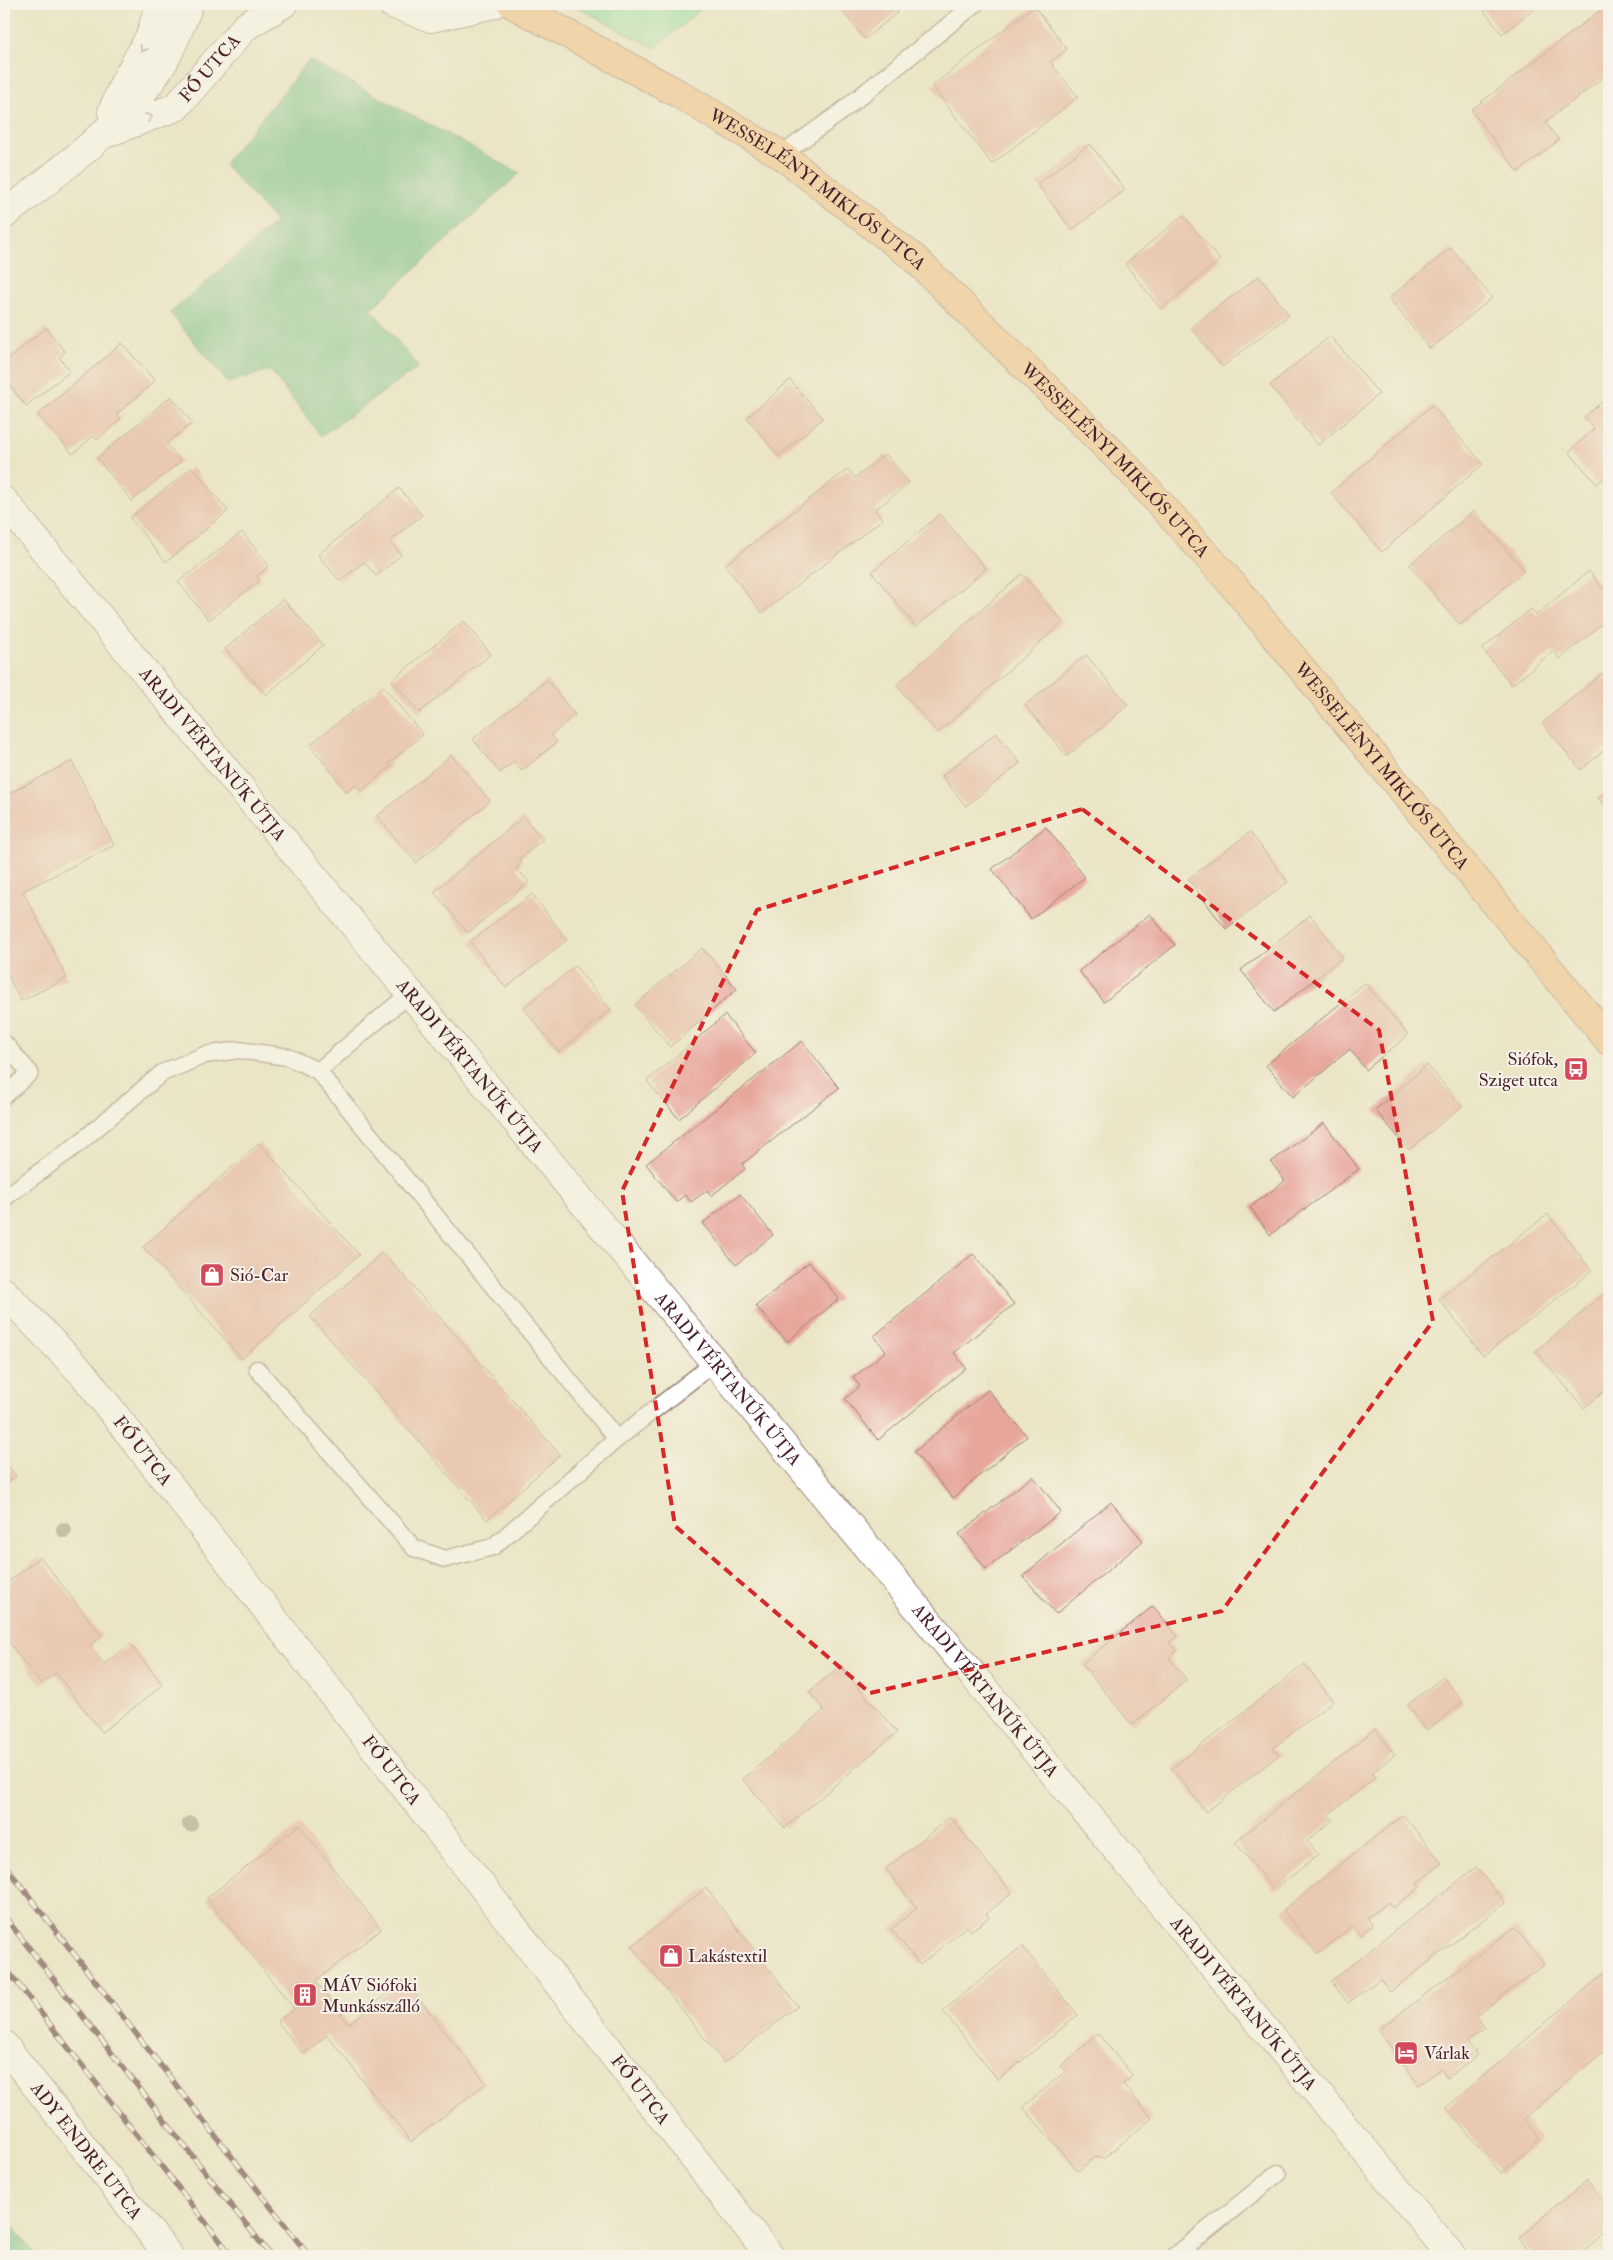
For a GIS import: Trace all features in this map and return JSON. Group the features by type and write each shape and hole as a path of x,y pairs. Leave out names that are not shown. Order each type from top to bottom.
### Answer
{"main road":[{"name":"WESSELÉNYI MIKLÓS UTCA","path":"512,4 679,94 781,155 914,258 1126,466 1227,578 1609,1041"}],"street":[{"name":"FŐ UTCA","path":"103,134 124,83 150,36 160,4"},
{"name":"FŐ UTCA","path":"4,215 103,134 162,65 177,37 189,4"},
{"name":"FŐ UTCA","path":"103,134 176,107 246,26 283,4"},
{"path":"392,4 431,18 494,4"},
{"name":"ARADI VÉRTANÚK ÚTJA","path":"4,501 715,1362 1448,2255"},
{"name":"FŐ UTCA","path":"4,1292 83,1374 770,2256"},
{"name":"ADY ENDRE UTCA","path":"4,2045 169,2256"}],"lane":[{"path":"781,155 837,115 974,4"},
{"path":"318,1071 410,993"},
{"path":"4,1043 30,1072 4,1096"},
{"path":"4,1198 78,1144 162,1073 205,1055 238,1050 288,1057 318,1071 617,1439"},
{"path":"257,1369 414,1548 445,1559 494,1547 617,1439 715,1362"},
{"path":"1175,2256 1278,2173"}],"highlighted area":[{"path":"1082,809 1379,1030 1433,1321 1222,1611 870,1693 675,1526 622,1191 757,910"}],"green space":[{"path":"571,4 707,4 655,48"},
{"path":"309,60 520,173 371,309 419,367 321,436 270,370 228,383 170,313 276,222 224,164"},
{"path":"4,2216 37,2256 4,2256"}],"building":[{"path":"836,4 891,4 898,12 865,39"},
{"path":"1479,4 1541,4 1502,34"},
{"path":"1609,4 1609,73 1545,122 1559,140 1518,172 1471,110"},
{"path":"1034,6 1067,49 1050,62 1078,97 992,164 932,86"},
{"path":"1090,144 1125,190 1072,230 1037,184"},
{"path":"1183,215 1220,260 1161,309 1125,264"},
{"path":"1451,248 1492,298 1430,349 1389,298"},
{"path":"1259,276 1289,315 1222,367 1191,327"},
{"path":"46,328 65,352 59,357 70,371 26,406 4,378 4,362"},
{"path":"1330,336 1379,394 1318,445 1270,385"},
{"path":"122,343 155,381 117,414 121,419 97,440 93,436 73,454 38,415"},
{"path":"790,380 823,418 779,456 747,418"},
{"path":"171,396 192,423 166,444 181,461 132,501 97,458"},
{"path":"1603,401 1609,408 1609,474 1597,484 1569,452 1594,429 1584,417"},
{"path":"1432,405 1483,464 1382,552 1331,493"},
{"path":"886,454 909,483 875,510 883,519 762,613 725,565 848,469 855,478"},
{"path":"192,467 228,511 166,562 130,518"},
{"path":"399,488 422,515 390,541 401,555 376,576 364,562 340,581 318,555"},
{"path":"1474,511 1524,571 1460,625 1410,565"},
{"path":"940,514 986,569 916,627 872,572"},
{"path":"242,532 269,566 257,576 260,580 209,620 178,582"},
{"path":"1589,571 1609,596 1609,618 1560,659 1553,651 1512,685 1482,649 1531,609 1536,615"},
{"path":"1022,574 1063,622 938,733 896,685"},
{"path":"283,599 323,645 266,695 225,649"},
{"path":"464,621 491,654 419,713 392,680"},
{"path":"1086,655 1128,705 1067,756 1025,705"},
{"path":"1603,673 1609,681 1609,746 1581,770 1542,723"},
{"path":"547,680 575,715 551,735 557,742 521,771 514,762 500,773 473,739"},
{"path":"383,686 423,735 389,763 391,766 361,791 356,785 347,792 310,745"},
{"path":"996,733 1020,763 966,806 942,776"},
{"path":"451,755 490,801 416,863 377,816"},
{"path":"72,761 114,845 23,891 67,978 21,1001 4,967 4,796"},
{"path":"1609,788 1609,810 1598,798"},
{"path":"523,817 543,839 519,859 522,863 516,868 529,882 468,933 434,892"},
{"path":"1046,827 1085,877 1031,919 992,869"},
{"path":"1250,832 1288,882 1226,929 1188,879"},
{"path":"532,894 567,940 506,988 470,942"},
{"path":"1150,914 1175,945 1104,1002 1079,971"},
{"path":"1310,915 1343,957 1274,1012 1241,970"},
{"path":"702,948 737,989 670,1047 635,1005"},
{"path":"575,966 611,1010 559,1052 523,1008"},
{"path":"1365,983 1408,1035 1366,1070 1350,1049 1293,1097 1266,1065"},
{"path":"725,1015 756,1053 679,1119 647,1081"},
{"path":"802,1041 839,1088 742,1164 745,1169 711,1196 707,1190 691,1202 685,1195 676,1202 646,1164"},
{"path":"1427,1065 1462,1106 1409,1150 1375,1110"},
{"path":"1324,1123 1359,1169 1270,1235 1250,1207 1285,1181 1271,1162"},
{"path":"259,1143 359,1255 242,1359 143,1247"},
{"path":"740,1194 773,1235 736,1265 703,1223"},
{"path":"1548,1214 1592,1271 1483,1356 1439,1299"},
{"path":"383,1252 560,1455 487,1520 310,1316"},
{"path":"973,1254 1014,1304 954,1353 966,1368 878,1440 845,1399 860,1386 853,1378 886,1351 874,1336"},
{"path":"809,1262 839,1299 787,1342 756,1306"},
{"path":"1609,1290 1609,1387 1584,1408 1536,1351"},
{"path":"988,1390 1027,1436 953,1498 914,1452"},
{"path":"4,1460 16,1476 4,1486"},
{"path":"1033,1476 1061,1512 986,1569 959,1534"},
{"path":"1111,1502 1143,1541 1056,1614 1023,1576"},
{"path":"40,1557 102,1636 90,1646 104,1664 130,1644 163,1685 102,1732 56,1673 41,1684 4,1636 4,1585"},
{"path":"1153,1606 1178,1636 1169,1643 1176,1651 1169,1658 1187,1680 1132,1725 1082,1664"},
{"path":"1305,1664 1333,1701 1273,1748 1279,1755 1206,1812 1172,1768"},
{"path":"840,1666 897,1732 785,1828 743,1779 824,1710 809,1692"},
{"path":"1443,1677 1463,1702 1427,1730 1407,1705"},
{"path":"1375,1729 1395,1754 1372,1773 1376,1777 1328,1815 1333,1820 1307,1841 1318,1855 1274,1890 1235,1842"},
{"path":"1403,1815 1442,1863 1417,1883 1420,1887 1393,1908 1388,1902 1367,1918 1372,1925 1361,1935 1353,1925 1317,1954 1283,1910"},
{"path":"950,1817 1012,1893 986,1914 989,1917 971,1931 967,1926 920,1965 891,1929 917,1908 886,1869"},
{"name":"MÁV Siófoki Munkásszálló","path":"299,1825 381,1929 316,1981 349,2024 404,1980 486,2083 411,2142 327,2035 303,2054 277,2021 294,2009 207,1898"},
{"path":"1476,1867 1505,1903 1390,1992 1380,1979 1348,2003 1331,1981"},
{"path":"706,1888 798,2006 724,2063 632,1946"},
{"path":"1515,1927 1544,1965 1476,2016 1485,2028 1467,2042 1477,2055 1447,2078 1441,2069 1419,2085 1378,2030"},
{"path":"1022,1946 1078,2015 998,2080 943,2011"},
{"path":"1609,1969 1609,2047 1523,2119 1540,2140 1501,2173 1446,2108"},
{"path":"1098,2034 1133,2076 1123,2084 1152,2118 1104,2158 1095,2157 1078,2171 1023,2107 1066,2071 1061,2066"},
{"path":"1587,2181 1609,2207 1609,2230 1578,2256 1534,2256 1519,2238"}],"railway":[{"path":"4,1864 309,2256"},
{"path":"4,1916 271,2256"},
{"path":"4,1966 232,2256"}],"place":[{"name":"Siófok, Sziget utca","path":"1576,1069"},
{"name":"Sió-Car","path":"212,1275"},
{"name":"Lakástextil","path":"671,1956"},
{"name":"MÁV Siófoki Munkásszálló","path":"305,1995"},
{"name":"Várlak","path":"1406,2053"}]}
